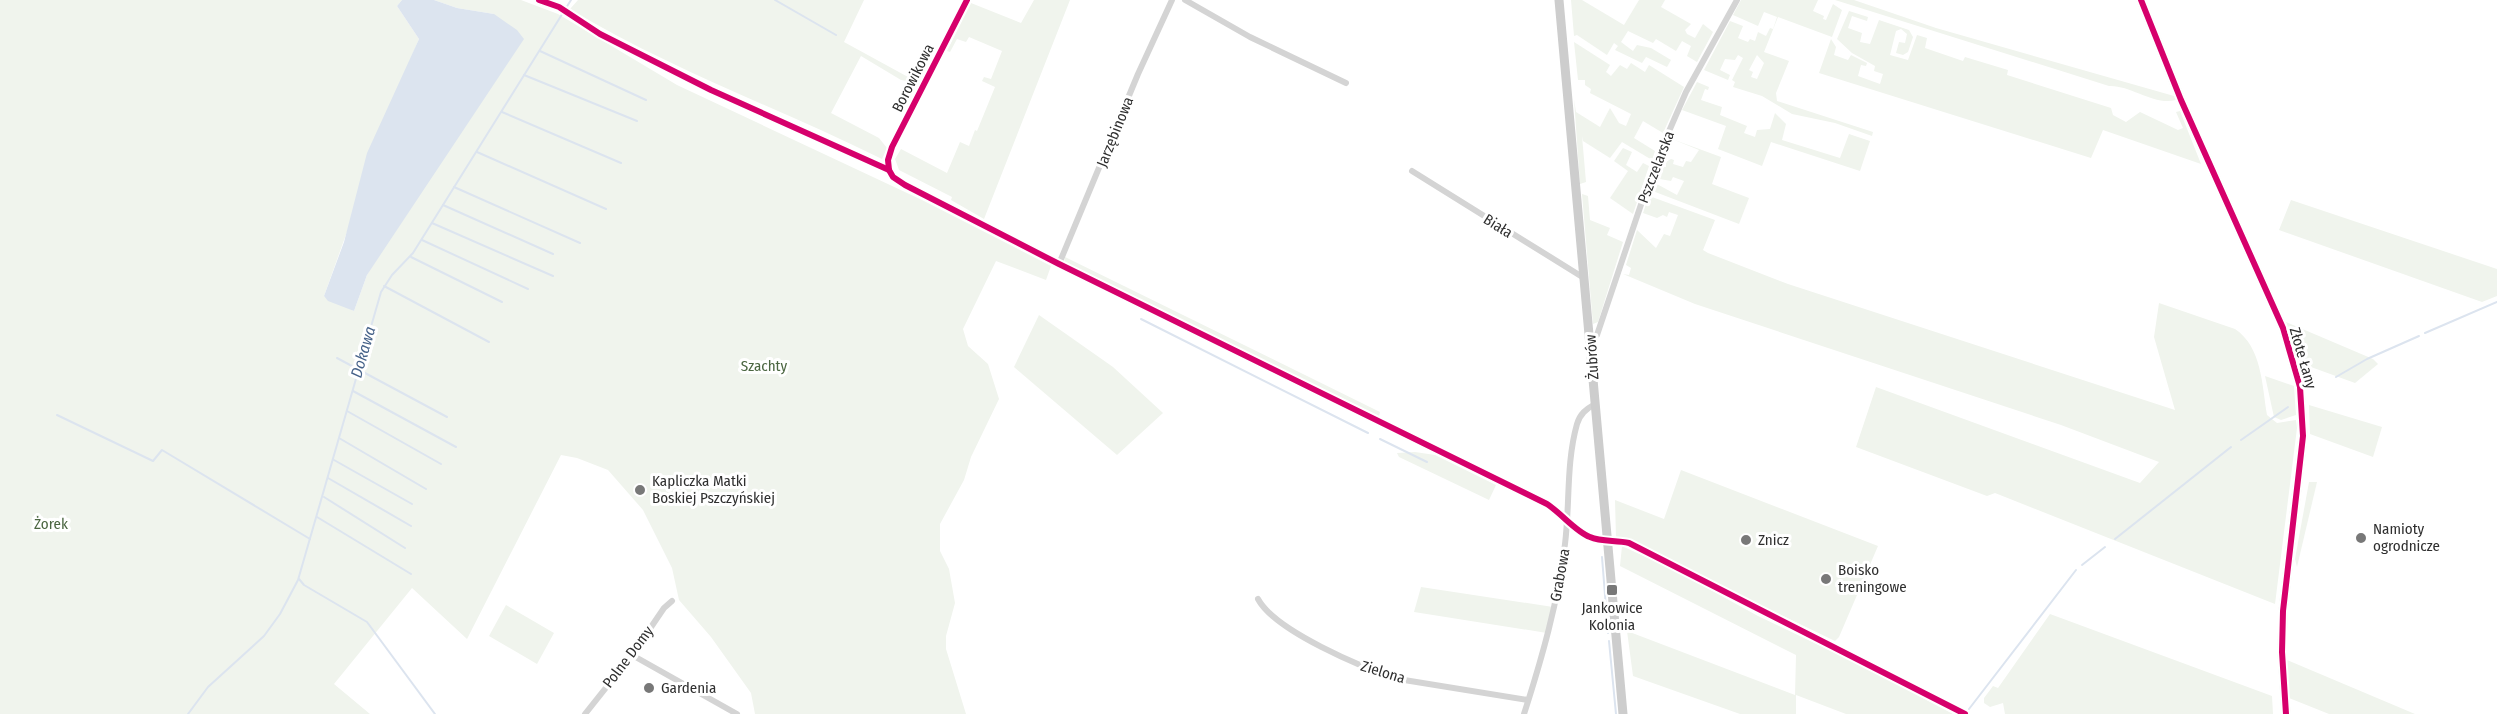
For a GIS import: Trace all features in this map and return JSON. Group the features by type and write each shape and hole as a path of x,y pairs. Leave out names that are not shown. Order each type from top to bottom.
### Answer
{"street":[{"path":"538,0 559,7 600,34 711,90 889,170 905,185 1059,264 1537,499 1566,517 1584,534 1593,539 1629,543 1965,714"},
{"name":"Borowikowa","path":"889,170 888,160 892,147 968,0"},
{"name":"Jarzębinowa","path":"1059,264 1138,74 1172,0"},
{"path":"1185,0 1250,37 1346,83"},
{"name":"Żubrów","path":"1559,0 1623,714"},
{"name":"Pszczelarska","path":"1590,339 1597,334 1653,167 1681,102 1737,0"},
{"name":"Złote Łany","path":"2141,0 2181,100 2283,328 2300,387 2303,436 2283,611 2282,652 2286,714"},
{"name":"Biała","path":"1412,171 1584,278"},
{"name":"Grabowa","path":"1524,714 1554,610 1566,540 1566,517 1578,423 1581,415 1595,404"},
{"name":"Zielona","path":"1258,599 1269,613 1314,643 1382,674 1398,679 1528,700"},
{"name":"Polne Domy","path":"585,714 632,655 664,608 672,601"},
{"path":"632,655 737,714"}],"green space":[{"path":"0,0 402,0 397,6 419,39 401,81 324,296 354,311 367,275 494,14 457,8 434,0 521,0 558,14 677,85 922,200 1051,266 1046,280 996,261 963,329 968,346 988,364 999,399 971,457 964,480 940,524 940,551 949,569 955,603 946,636 946,649 966,714 755,714 751,693 711,637 679,600 672,568 643,510 608,470 577,458 561,455 467,639 412,588 334,684 370,714 0,714"},
{"path":"578,0 864,0 844,42 919,83 901,80 861,56 831,113 879,138 887,148 882,159 646,51 570,9"},
{"path":"1034,0 1070,0 984,219 951,200 952,197 899,170 895,159 901,149 947,173 960,142 969,146 975,130 977,131 995,87 982,81 984,77 991,79 1002,51 969,37 966,42 957,39 950,52 947,51 971,3 1021,23"},
{"path":"1571,0 1582,0 1624,25 1639,0 1665,0 1661,7 1691,24 1685,30 1687,34 1695,38 1703,24 1713,32 1697,62 1687,56 1691,46 1682,41 1676,51 1656,39 1653,43 1628,31 1621,42 1633,51 1637,45 1651,48 1671,60 1667,67 1646,57 1642,63 1615,50 1618,46 1614,43 1607,55 1577,35 1574,36"},
{"path":"1741,0 1818,0 1813,11 1824,16 1823,19 1826,20 1833,4 1842,10 1832,37 1778,17 1764,52 1789,61 1776,93 1777,101 1873,132 1872,136 1835,123 1792,114 1762,96 1733,87 1735,82 1732,80 1743,58 1738,55 1735,60 1725,59 1720,70 1730,75 1728,80 1704,70 1730,21 1743,26 1738,38 1748,42 1750,39 1755,41 1758,32 1766,36 1770,28 1773,29 1777,17 1764,12 1758,26 1733,15","holes":["1757,55 1764,63 1757,79 1751,77 1753,72 1749,70"]},
{"path":"1835,0 1854,0 1936,28 2174,96 2176,100 2159,100 2109,86"},
{"path":"1849,11 1868,17 1867,21 1852,16 1848,28 1862,33 1860,42 1870,44 1879,20 1909,30 1913,37 1908,52 1903,55 1896,53 1899,42 1905,43 1907,34 1901,29 1896,31 1890,55 1908,60 1917,35 1927,38 1925,48 1963,61 1965,57 2008,70 2007,75 2111,108 2113,115 2126,122 2140,112 2178,130 2183,128 2176,112 2180,111 2201,164 2103,130 2091,158 1819,73 1831,39 1836,47 1834,55 1848,60 1851,55 1867,63 1866,66 1861,65 1858,76 1880,84 1883,74 1874,71 1875,66 1852,53 1837,39"},
{"path":"1574,42 1610,65 1606,72 1611,76 1620,65 1627,69 1631,63 1645,72 1649,65 1684,87 1663,133 1643,121 1634,138 1655,151 1652,160 1622,142 1610,158 1583,141 1582,136 1586,182 1580,184 1574,99 1576,112 1600,127 1610,108 1619,123 1626,126 1631,114 1590,93 1591,89 1585,85 1585,80 1578,80"},
{"path":"1697,82 1709,87 1708,90 1705,89 1701,100 1722,107 1720,115 1747,126 1744,133 1755,137 1757,130 1770,129 1775,113 1786,124 1782,140 1840,158 1849,134 1870,141 1860,171 1771,142 1762,166 1718,149 1726,126 1682,110"},
{"path":"1672,139 1721,157 1712,184 1749,198 1739,224 1650,190 1655,183 1677,195 1684,181 1673,177 1671,181 1654,178 1659,165 1666,167 1666,162 1671,159 1674,160 1673,164 1683,167 1686,161 1691,162 1699,150"},
{"path":"1623,148 1632,152 1626,165 1637,172 1643,163 1649,166 1633,214 1610,198 1628,171 1614,161"},
{"path":"1582,194 1588,196 1590,220 1610,228 1607,235 1623,242 1598,322 1593,324"},
{"path":"1652,197 1715,220 1703,250 1708,253 1788,284 2175,410 2154,337 2159,303 2235,329 2251,346 2256,356 2267,415 2277,423 2296,420 2297,428 2275,604 1995,493 1987,496 1856,447 1876,387 2140,483 2159,462 2061,425 1695,304 1623,274 1629,275 1631,268 1626,265 1637,230 1656,248 1664,234 1670,236 1678,215 1669,212 1667,217 1663,215 1657,218 1643,213 1648,198"},
{"path":"2291,200 2497,269 2497,296 2482,302 2279,230"},
{"path":"1065,257 1380,412 1379,416 1064,263"},
{"path":"1039,315 1113,367 1163,413 1117,455 1014,367"},
{"path":"2286,322 2373,359 2378,364 2355,383 2300,363"},
{"path":"2265,376 2294,386 2296,415 2281,420 2274,417"},
{"path":"2309,405 2382,427 2373,457 2310,434"},
{"path":"1415,452 1435,455 1496,485 1489,500 1399,457 1397,453"},
{"path":"1681,470 1878,546 1839,637 1835,641 1629,542 1616,538 1615,500 1664,519"},
{"path":"2309,482 2317,482 2297,567 2295,559"},
{"path":"1622,546 1676,571 1758,616 1862,666 1953,714 1846,714 1796,695 1796,714 1740,714 1633,676 1627,631 1795,695 1796,655 1620,566"},
{"path":"1421,587 1553,607 1547,633 1414,612"},
{"path":"506,605 554,633 537,664 489,636"},
{"path":"2050,614 2272,696 2273,714 2005,714 2003,703 1990,707 1984,703 1984,698 1993,686 1998,688"},
{"path":"2287,660 2415,714 2329,714 2289,698"}],"shaded area":[{"path":"402,0 434,0 457,8 494,14 517,30 524,39 367,275 354,311 328,301 324,296 344,242 367,153 419,39 397,6"}],"waterway":[{"name":"Dokawa","path":"188,714 208,687 264,636 280,614 298,580 381,292 392,275 413,253 571,0"},
{"path":"775,0 836,35"},
{"path":"540,51 646,100"},
{"path":"524,75 637,121"},
{"path":"502,112 621,163"},
{"path":"477,152 606,209"},
{"path":"454,187 580,243"},
{"path":"443,205 553,254"},
{"path":"432,223 553,276"},
{"path":"422,240 528,289"},
{"path":"411,257 502,302"},
{"path":"384,286 489,342"},
{"path":"2425,333 2497,302"},
{"path":"1141,319 1368,433"},
{"path":"2336,377 2367,359 2419,336"},
{"path":"337,358 447,417"},
{"path":"353,391 456,447"},
{"path":"2241,440 2288,407"},
{"path":"347,411 441,464"},
{"path":"57,415 153,461 162,450 310,539"},
{"path":"339,438 426,489"},
{"path":"1380,439 1427,462"},
{"path":"2115,539 2231,447"},
{"path":"334,460 412,504"},
{"path":"328,478 411,526"},
{"path":"324,497 405,548"},
{"path":"317,517 411,574"},
{"path":"2082,565 2105,547"},
{"path":"1602,557 1608,633"},
{"path":"1969,709 2076,570"},
{"path":"299,579 304,585 367,622 435,714"},
{"path":"1609,641 1616,714"}],"cycle path":[{"path":"539,0 559,7 600,34 711,90 889,170 893,177 905,185 1059,264 1547,504 1585,535 1599,540 1629,543 1965,714"},
{"path":"889,170 888,160 892,147 967,0"},
{"path":"2141,0 2181,100 2283,328 2300,387 2303,436 2283,611 2282,652 2286,714"}],"place":[{"name":"Kapliczka Matki Boskiej Pszczyńskiej","path":"640,490"},
{"name":"Namioty ogrodnicze","path":"2361,538"},
{"name":"Znicz","path":"1746,540"},
{"name":"Boisko treningowe","path":"1826,579"},
{"name":"Jankowice Kolonia","path":"1612,590"},
{"name":"Gardenia","path":"649,688"}],"park label":[{"name":"Szachty","path":"764,366"},
{"name":"Żorek","path":"51,524"}]}
